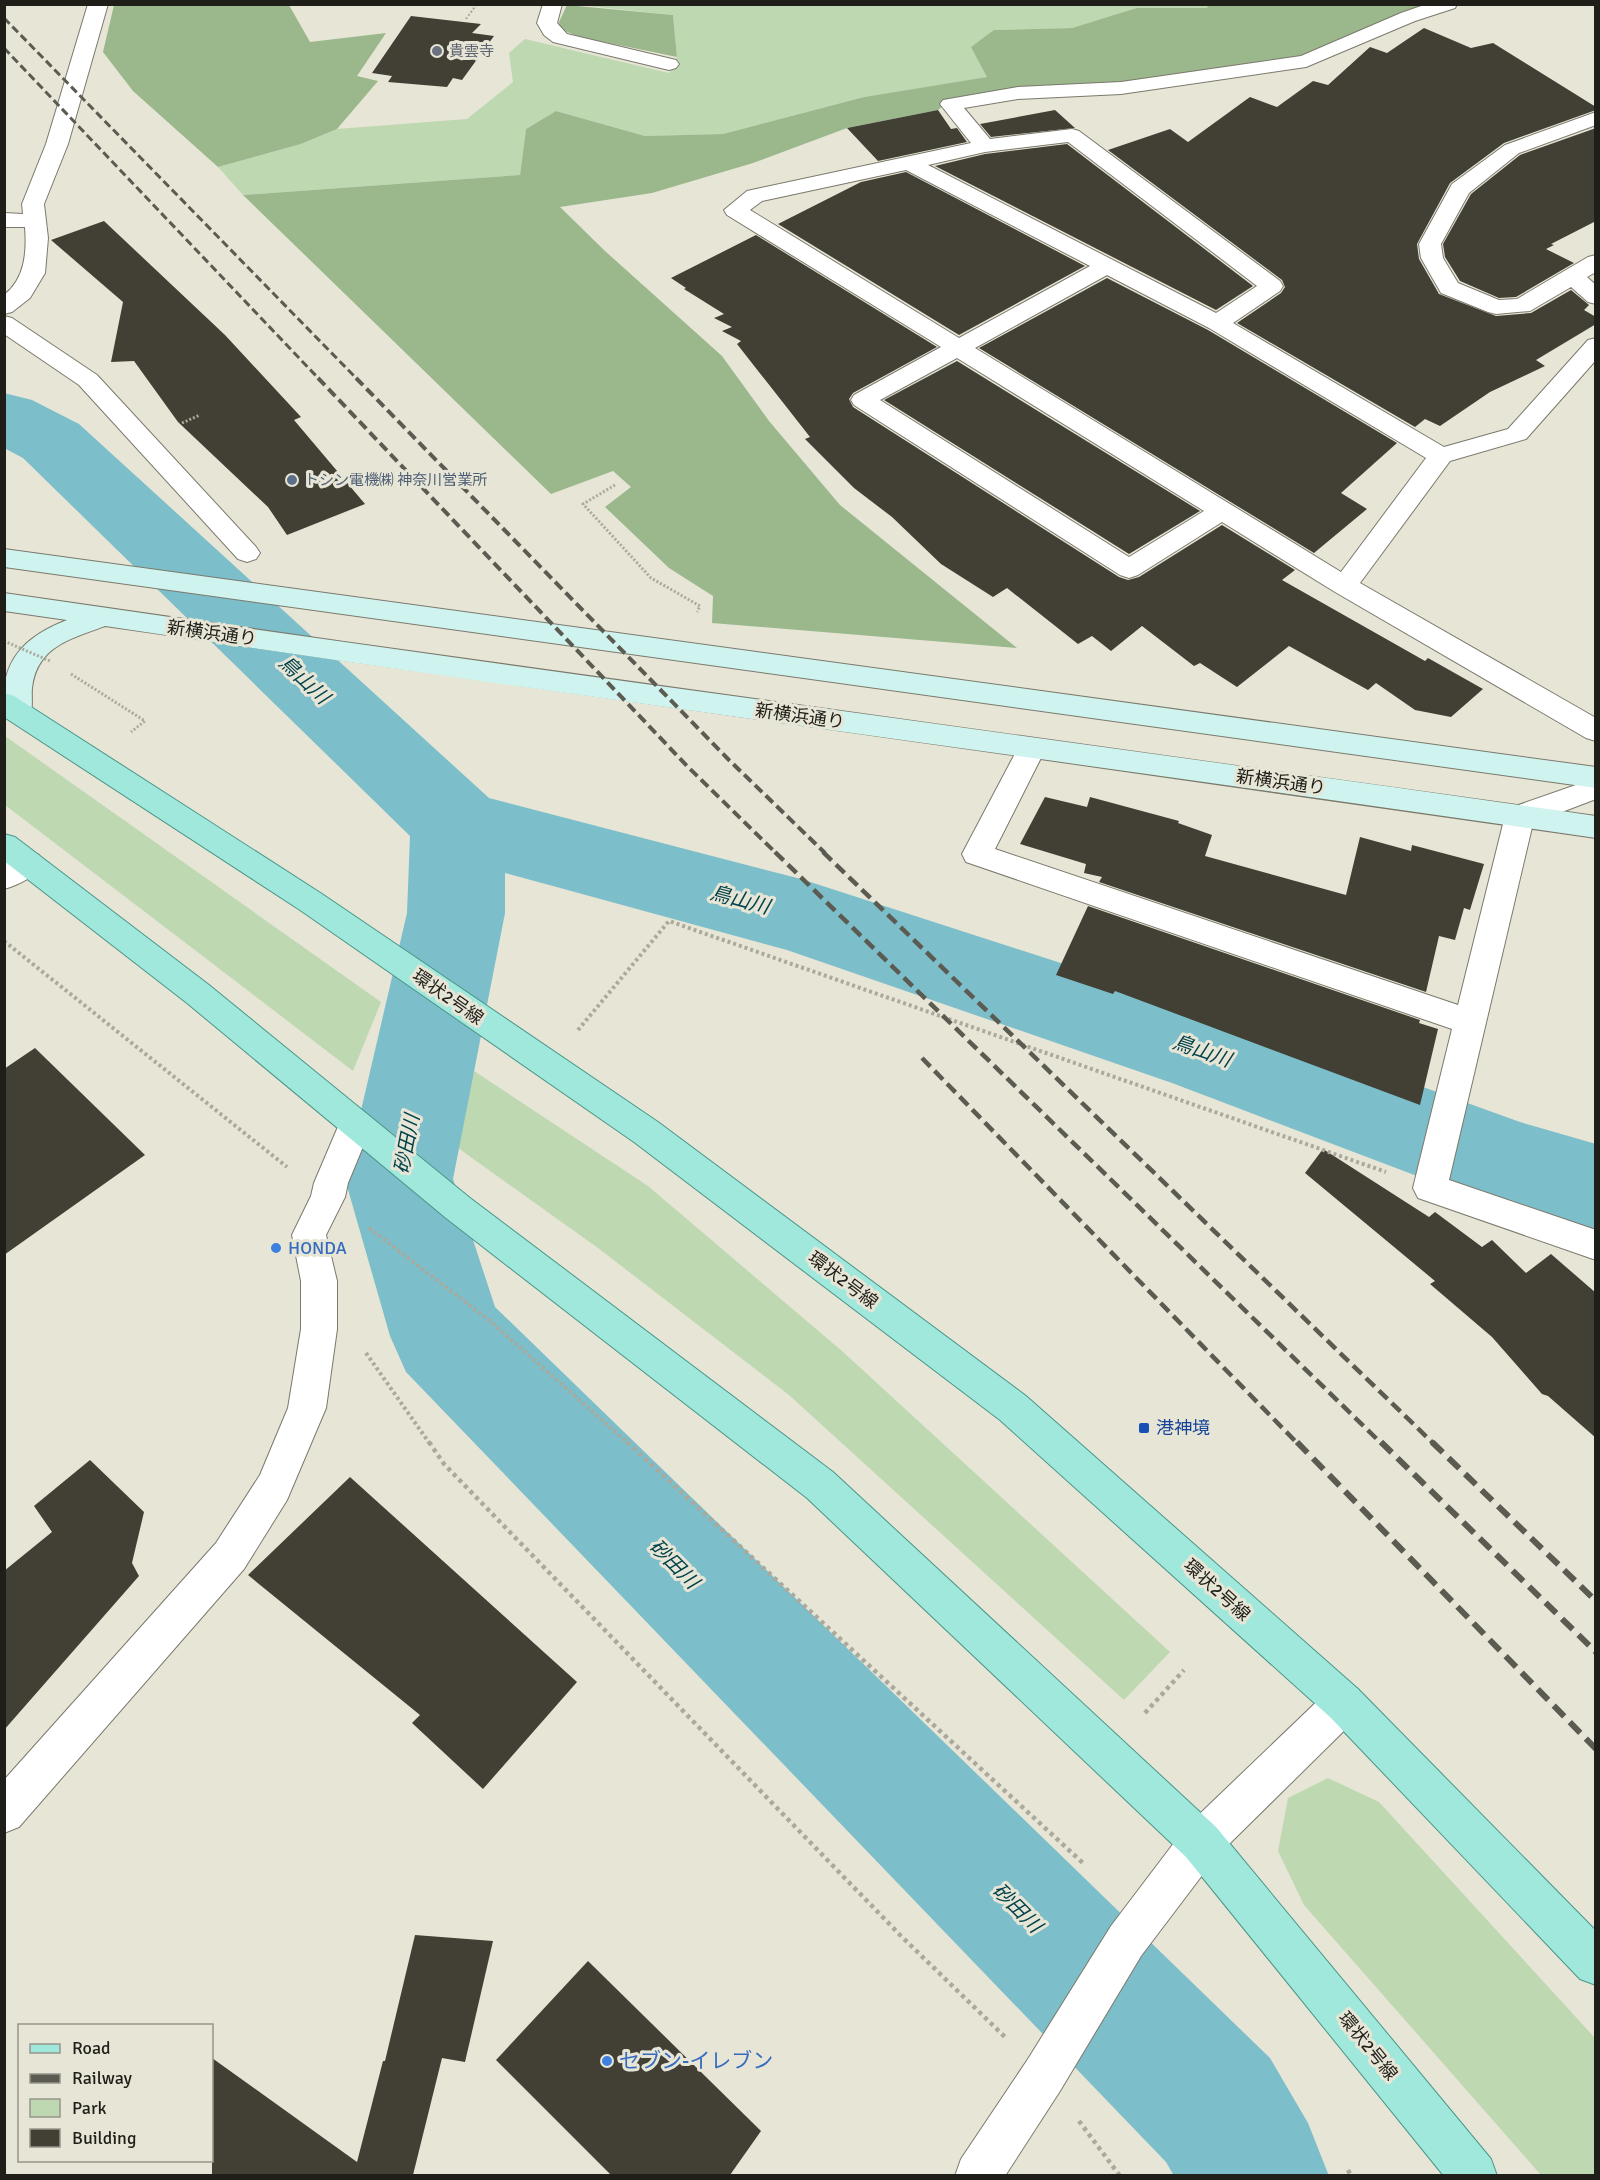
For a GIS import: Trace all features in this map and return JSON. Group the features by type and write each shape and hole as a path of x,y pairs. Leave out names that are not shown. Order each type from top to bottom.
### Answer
{"main road":[{"name":"環状2号線","path":"11,707 311,902 646,1131 1013,1408 1344,1703 1596,1963"},
{"name":"環状2号線","path":"12,862 198,994 458,1208 820,1485 1201,1842 1474,2175"}],"street":[{"path":"4,307 22,293 34,273 37,238 33,204 57,144 98,4"},
{"path":"553,4 548,14 547,27 550,32 560,38 669,64"},
{"path":"985,146 950,104 1018,93 1121,88 1306,61 1408,17 1448,4"},
{"path":"1596,118 1512,149 1460,189 1430,244 1432,258 1449,288 1496,307 1522,306 1596,262"},
{"path":"1217,323 1272,286 1072,135 985,146 755,196 735,210 1344,586 1596,731"},
{"path":"909,163 1217,323 1441,456"},
{"path":"4,220 34,221"},
{"path":"1106,266 863,400 1129,569 1222,511"},
{"path":"1573,277 1596,297"},
{"path":"4,323 88,380 248,553"},
{"path":"1344,586 1441,456 1517,434 1596,345"},
{"path":"4,558 1596,778"},
{"name":"新横浜通り","path":"4,602 340,652 1266,779 1596,827"},
{"path":"11,707 21,667 29,652 55,636 107,618"},
{"path":"1032,748 977,854 1471,1022"},
{"path":"1596,788 1520,816 1431,1180 1596,1245"},
{"path":"4,1812 230,1557 274,1487 307,1408 319,1329 319,1281 309,1235 328,1197 331,1183 355,1125"},
{"path":"978,2175 1044,2075 1126,1941 1201,1842 1344,1703"}],"path":[{"path":"466,19 477,4"},
{"path":"615,485 583,504 651,578 700,606 679,651"},
{"path":"4,641 59,667"},
{"path":"69,673 145,721 131,732"},
{"path":"548,1064 669,921 1431,1180"},
{"path":"4,940 287,1167"},
{"path":"369,1228 490,1321 663,1474 1084,1864"},
{"path":"363,1350 444,1464 900,1935 1044,2075 1120,2175"},
{"path":"1145,1713 1184,1670"}],"green space":[{"path":"1209,4 1431,5 1304,58 1122,85 949,101 938,110 847,128 753,163 652,193 560,207 605,251 722,356 769,421 840,505 1017,648 712,623 713,596 669,568 605,507 631,487 613,471 551,494 243,195 520,175 526,129 556,111 645,136 723,134 864,97 987,77 971,47 994,30 1072,28 1137,8 1207,8"},
{"path":"114,5 289,5 310,42 386,33 357,76 378,81 337,129 301,144 218,167 133,91 103,52"},
{"path":"567,5 673,15 677,57 580,37 560,29 559,22"},
{"path":"579,5 1209,5 1208,8 1137,9 1072,28 994,30 988,77 864,97 723,134 645,136 556,111 526,129 520,175 243,195 218,167 301,144 337,129 467,119 513,82 509,53 525,39 669,73 677,57 673,15"},
{"path":"5,736 381,1002 353,1071 5,805"},
{"path":"474,1071 648,1186 842,1351 1170,1652 1124,1700 789,1395 598,1248 451,1143"},
{"path":"1328,1778 1379,1802 1595,2038 1595,2175 1541,2175 1304,1905 1278,1851 1288,1798"}],"building":[{"path":"411,16 481,24 472,33 494,36 462,80 453,78 447,87 388,82 392,76 372,73"},
{"path":"1424,28 1471,48 1493,43 1596,107 1596,110 1504,143 1450,183 1417,244 1419,259 1439,294 1496,316 1531,313 1571,290 1589,305 1584,310 1596,317 1596,324 1536,360 1545,366 1490,392 1440,426 1425,419 1415,427 1237,323 1281,293 1285,287 1282,280 1108,150 1170,129 1188,142 1250,97 1277,107 1313,81 1328,85 1370,47 1387,53"},
{"path":"938,110 951,129 957,128 967,142 878,161 847,128"},
{"path":"1055,110 1075,128 991,137 980,124"},
{"path":"1596,128 1596,221 1551,244 1554,245 1546,249 1574,263 1516,297 1499,298 1460,281 1445,257 1443,244 1471,194 1520,155"},
{"path":"1067,144 1253,286 1216,310 935,166 985,154"},
{"path":"906,172 1085,266 959,335 778,224 861,182"},
{"path":"104,221 225,335 301,417 294,420 365,504 287,535 268,507 178,422 134,361 111,362 123,302 51,240"},
{"path":"756,235 937,347 853,393 849,399 853,407 1119,577 1128,580 1139,577 1222,525 1295,570 1282,580 1425,661 1428,658 1483,689 1451,717 1415,710 1376,683 1368,690 1289,646 1237,687 1200,663 1194,666 1142,626 1111,651 1092,636 1078,644 1007,588 993,597 941,564 892,517 854,488 805,439 810,437 737,344 741,341 722,331 732,327 714,318 724,314 671,278"},
{"path":"1107,278 1208,330 1397,443 1341,493 1367,509 1314,553 979,348"},
{"path":"957,361 1200,511 1129,554 884,400"},
{"path":"1045,797 1087,807 1090,797 1179,821 1178,823 1212,835 1205,856 1346,895 1360,837 1411,851 1412,845 1484,864 1470,910 1464,908 1455,940 1439,936 1426,992 1099,882 1102,877 1084,873 1086,864 1020,844"},
{"path":"1088,906 1420,1020 1419,1023 1438,1029 1420,1105 1115,991 1113,994 1056,975"},
{"path":"35,1048 145,1155 4,1255 4,1069"},
{"path":"1323,1149 1429,1217 1435,1212 1482,1247 1492,1240 1526,1273 1551,1254 1596,1293 1596,1438 1548,1396 1542,1394 1492,1337 1430,1284 1435,1281 1305,1173"},
{"path":"90,1460 144,1512 132,1563 139,1576 4,1730 4,1571 52,1532 34,1506"},
{"path":"350,1477 577,1682 483,1789 412,1723 420,1715 248,1575"},
{"path":"415,1935 493,1941 465,2062 442,2058 413,2175 212,2175 213,2059 357,2162 383,2061 385,2061"},
{"name":"セブン-イレブン","path":"588,1961 761,2131 730,2175 611,2175 496,2060"}],"waterway":[{"name":"鳥山川","path":"4,417 51,441 458,825"},
{"name":"鳥山川","path":"458,825 801,916 1209,1053 1513,1166 1596,1191"},
{"name":"砂田川","path":"458,825 456,913 399,1179 447,1336 1218,2110 1255,2176"}],"railway":[{"path":"4,18 358,380"},
{"path":"4,48 320,380"},
{"path":"318,378 688,767 776,853"},
{"path":"356,378 729,760 825,853"},
{"path":"775,852 1382,1444"},
{"path":"823,852 1434,1444"},
{"path":"922,1058 1298,1444"},
{"path":"1297,1442 1596,1749"},
{"path":"1381,1442 1596,1652"},
{"path":"1432,1442 1596,1601"}],"place":[{"name":"貴雲寺","path":"437,51"},
{"name":"トシン電機㈱ 神奈川営業所","path":"292,480"},
{"name":"HONDA","path":"276,1248"},
{"name":"港神境","path":"1144,1428"},
{"name":"セブン-イレブン","path":"607,2061"}]}
